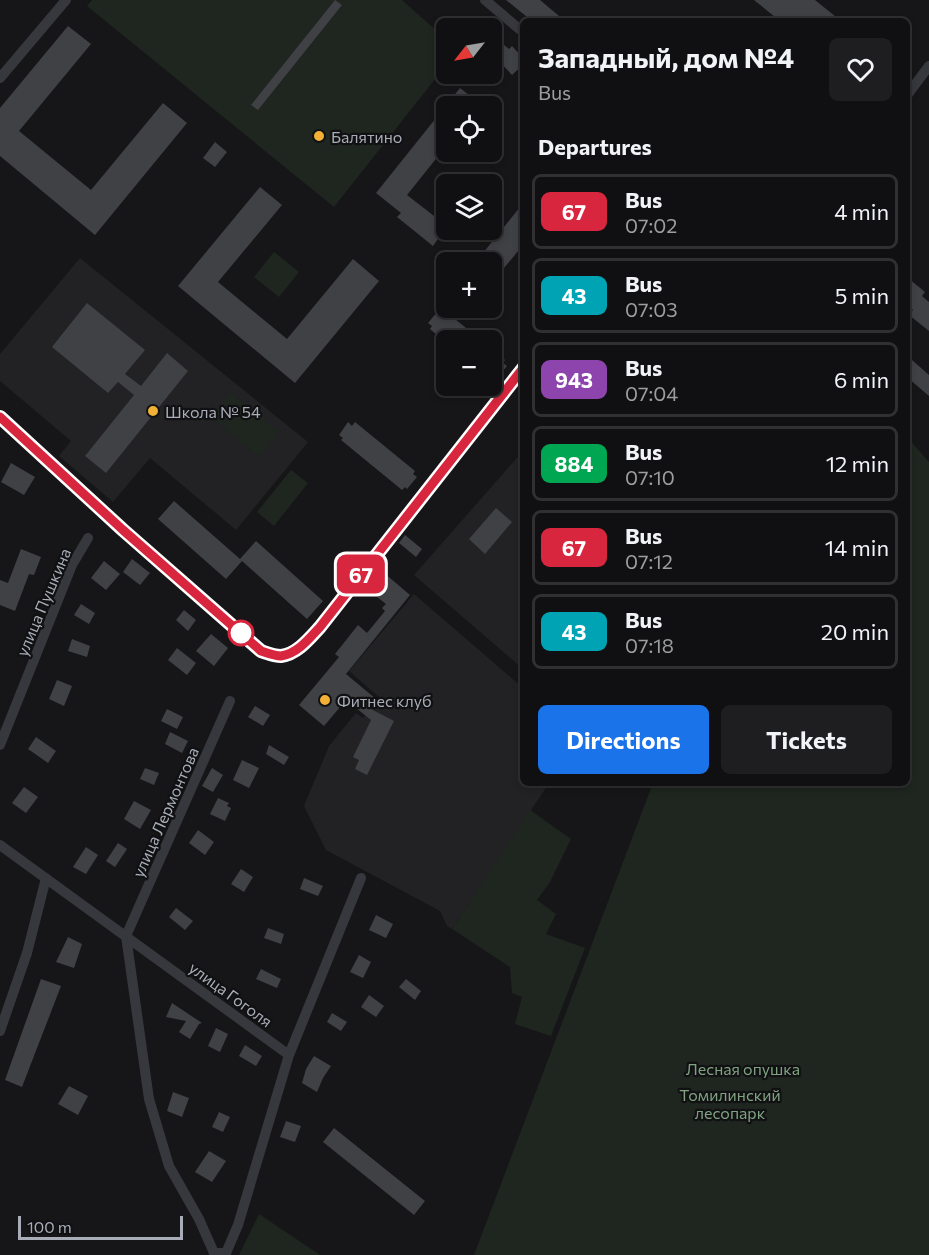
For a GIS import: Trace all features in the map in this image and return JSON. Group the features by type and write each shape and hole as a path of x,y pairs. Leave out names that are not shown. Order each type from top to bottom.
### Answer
{"street":[{"path":"484,0 520,30"},
{"path":"0,78 65,1"},
{"path":"910,91 929,66"},
{"path":"0,417 123,530 261,651 280,656 305,644 320,627 520,373"},
{"name":"улица Пушкина","path":"0,745 72,566 88,538"},
{"name":"улица Лермонтова","path":"126,936 230,701"},
{"name":"улица Гоголя","path":"0,845 289,1055"},
{"path":"0,1031 27,953 46,878"},
{"path":"126,936 149,1099 169,1166 199,1219 214,1253 226,1253 238,1225 289,1055 361,878"}],"shaded area":[{"name":"Школа № 54","path":"80,258 308,442 236,530 150,458 113,502 59,456 71,441 0,381 0,354"},
{"path":"520,454 520,666 414,575"},
{"path":"414,594 520,685 520,786 547,786 452,929 447,926 440,911 326,850 304,806 329,746 356,713 363,718 379,697 349,671"}],"green space":[{"name":"Балятино","path":"92,0 402,0 436,30 436,78 334,207 87,6"},
{"path":"274,252 299,272 279,297 254,277"},
{"path":"231,393 279,432 259,457 211,417"},
{"name":"Томилинский лесопарк","path":"910,440 929,462 929,1255 474,1255 652,786 910,786"},
{"path":"291,470 308,483 274,526 257,512"},
{"path":"530,810 571,839 550,882 537,900 556,914 546,934 585,948 551,1036 515,1024 522,997 512,993 510,967 452,929"},
{"path":"259,1214 320,1255 239,1255"}],"building":[{"path":"335,0 342,5 258,110 251,105"},
{"path":"506,0 540,0 561,18 528,18"},
{"path":"754,0 815,0 837,18 776,18"},
{"path":"68,26 91,44 19,131 91,190 163,103 187,123 95,235 0,156 0,108"},
{"path":"504,45 509,49 512,46 520,55 520,68 512,75 502,64"},
{"path":"460,88 470,96 454,96"},
{"path":"436,118 436,159 407,195 436,217 437,240 433,246 397,217 401,213 376,193"},
{"path":"215,142 227,152 215,167 203,158"},
{"path":"260,187 282,205 218,282 287,339 353,259 379,281 295,383 178,286"},
{"path":"520,207 520,249 502,270 502,252 484,252 493,240 502,240 502,229"},
{"path":"910,280 925,292 922,296 929,302 929,331 910,316 913,310 910,308"},
{"path":"87,303 145,350 125,374 141,386 167,353 188,371 106,473 85,456 134,395 118,382 108,393 52,347"},
{"path":"436,313 436,318 454,318 469,330 436,330 436,334 430,329 432,326 428,323"},
{"path":"502,357 505,360 503,363 507,366 502,372"},
{"path":"912,360 929,375 929,396 910,380"},
{"path":"348,422 352,426 355,422 415,471 413,474 417,477 407,489 405,487 402,490 341,440 343,438 339,435"},
{"path":"11,463 35,477 24,495 1,482"},
{"path":"174,501 240,559 256,541 323,601 307,619 242,561 226,579 158,519"},
{"path":"496,508 512,522 485,554 469,539"},
{"path":"405,535 422,549 416,557 399,543"},
{"path":"21,549 41,557 34,575 29,574 15,611 0,605 0,580 8,583"},
{"path":"132,559 150,573 140,585 123,572"},
{"path":"104,561 120,574 106,590 91,578"},
{"path":"383,572 410,595 346,674 376,699 369,708 394,721 367,775 355,769 359,760 353,757 371,720 346,700 324,726 299,705 339,657 335,654 358,625 367,633 385,611 382,608 386,604 368,590"},
{"path":"81,604 95,613 89,624 74,615"},
{"path":"184,610 196,620 188,631 176,620"},
{"path":"211,634 228,648 214,666 196,651"},
{"path":"72,639 90,646 87,657 68,651"},
{"path":"177,648 196,663 187,675 168,660"},
{"path":"57,680 72,686 64,706 49,699"},
{"path":"255,706 270,715 263,726 248,717"},
{"path":"167,709 183,717 177,729 161,721"},
{"path":"170,732 188,741 182,753 165,744"},
{"path":"36,737 56,751 48,763 28,749"},
{"path":"269,745 289,757 284,765 266,754"},
{"path":"242,760 259,768 249,788 233,780"},
{"path":"145,768 159,773 154,785 140,779"},
{"path":"212,768 223,775 213,792 202,786"},
{"path":"24,787 38,797 26,813 12,803"},
{"path":"218,798 229,803 227,806 231,808 225,821 210,814"},
{"path":"134,801 151,810 140,829 124,819"},
{"path":"198,830 214,842 205,855 189,843"},
{"path":"118,843 127,849 115,867 106,861"},
{"path":"86,847 98,855 86,874 73,867"},
{"path":"241,869 253,877 244,892 231,884"},
{"path":"304,878 323,886 318,896 300,889"},
{"path":"176,908 193,921 185,930 169,917"},
{"path":"376,915 393,924 386,938 369,930"},
{"path":"268,928 284,934 281,944 264,938"},
{"path":"68,937 82,944 74,968 56,962"},
{"path":"359,955 371,962 363,978 350,972"},
{"path":"261,969 281,979 277,988 256,979"},
{"path":"41,979 61,986 22,1087 5,1080"},
{"path":"406,979 421,991 415,1000 399,987"},
{"path":"369,995 384,1006 376,1017 361,1007"},
{"path":"172,1003 202,1023 190,1039 179,1032 186,1021 166,1017"},
{"path":"332,1013 347,1022 341,1031 327,1022"},
{"path":"216,1028 228,1034 220,1052 208,1046"},
{"path":"245,1045 262,1056 256,1066 239,1056"},
{"path":"314,1056 331,1066 317,1092 302,1083 306,1069"},
{"path":"69,1086 88,1096 78,1115 58,1104"},
{"path":"173,1092 189,1098 182,1117 167,1111"},
{"path":"219,1112 230,1117 223,1132 212,1127"},
{"path":"286,1121 301,1126 295,1142 280,1137"},
{"path":"334,1128 425,1201 414,1215 323,1142"},
{"path":"209,1151 226,1161 212,1182 195,1172"}],"bus line":[{"name":"67","path":"0,417 123,530 261,651 280,656 305,644 320,627 520,372"}],"place":[{"name":"Балятино","path":"319,136"},
{"name":"Школа № 54","path":"153,411"},
{"name":"Фитнес клуб","path":"325,700"}],"park label":[{"name":"Лесная опушка","path":"743,1068"}]}
